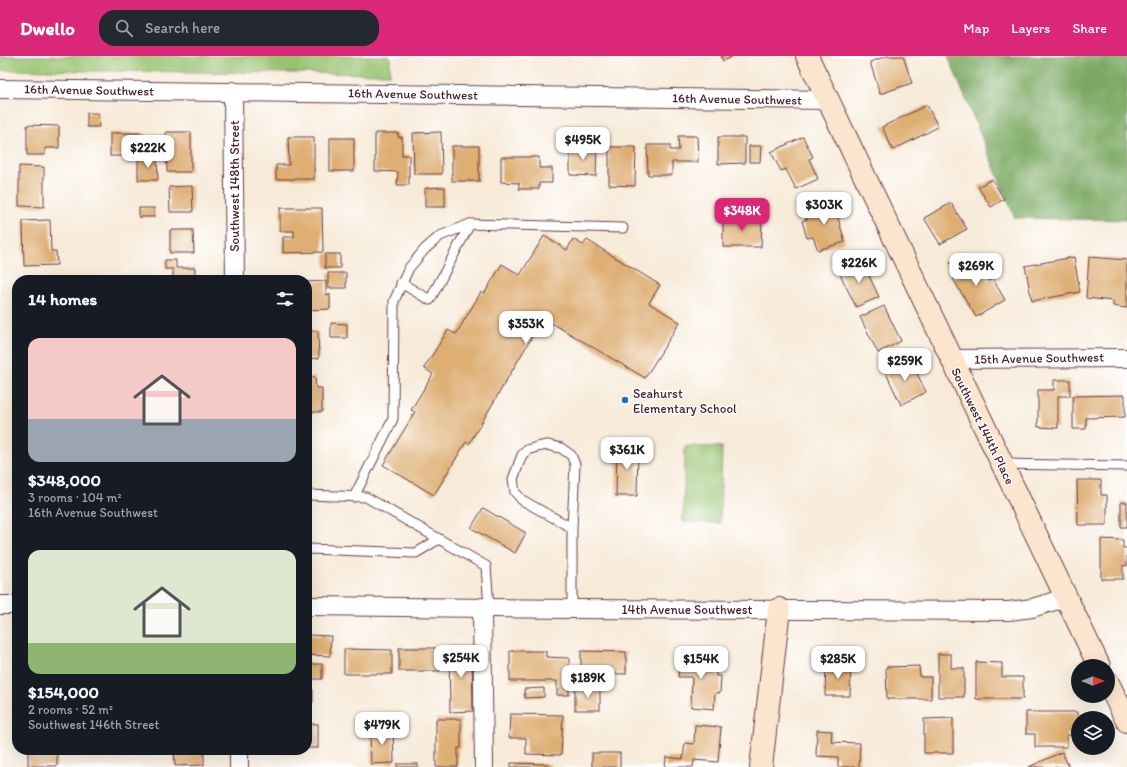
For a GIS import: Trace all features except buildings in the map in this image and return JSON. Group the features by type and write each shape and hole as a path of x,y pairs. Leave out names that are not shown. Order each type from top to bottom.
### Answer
{"street":[{"name":"Southwest 144th Place","path":"807,56 1065,598 1096,659"},
{"name":"16th Avenue Southwest","path":"0,89 827,100"},
{"name":"Southwest 148th Street","path":"233,91 235,275"},
{"name":"15th Avenue Southwest","path":"951,359 1127,358"},
{"name":"14th Avenue Southwest","path":"312,606 1009,611 1032,608 1065,598"},
{"path":"0,605 12,605"},
{"path":"484,767 485,607"},
{"path":"761,767 779,609"},
{"path":"1115,697 1127,721"},
{"path":"239,755 239,767"}],"lane":[{"path":"401,282 430,300 470,224"},
{"path":"354,497 393,419 394,302 401,282 409,268 435,240 440,236 470,224 623,228"},
{"path":"572,528 522,500 515,492 512,479 522,455 527,450 547,445 561,448 571,455 575,464 572,528 572,609"},
{"path":"1001,464 1127,466"},
{"path":"312,495 366,497 486,566 485,607"},
{"path":"312,549 416,553 439,539"}],"green space":[{"path":"0,56 390,56 390,74 0,70"},
{"path":"948,56 1127,56 1127,220 1015,218"},
{"path":"685,446 722,447 720,523 683,522"}],"place":[{"name":"Seahurst Elementary School","path":"625,400"}]}
